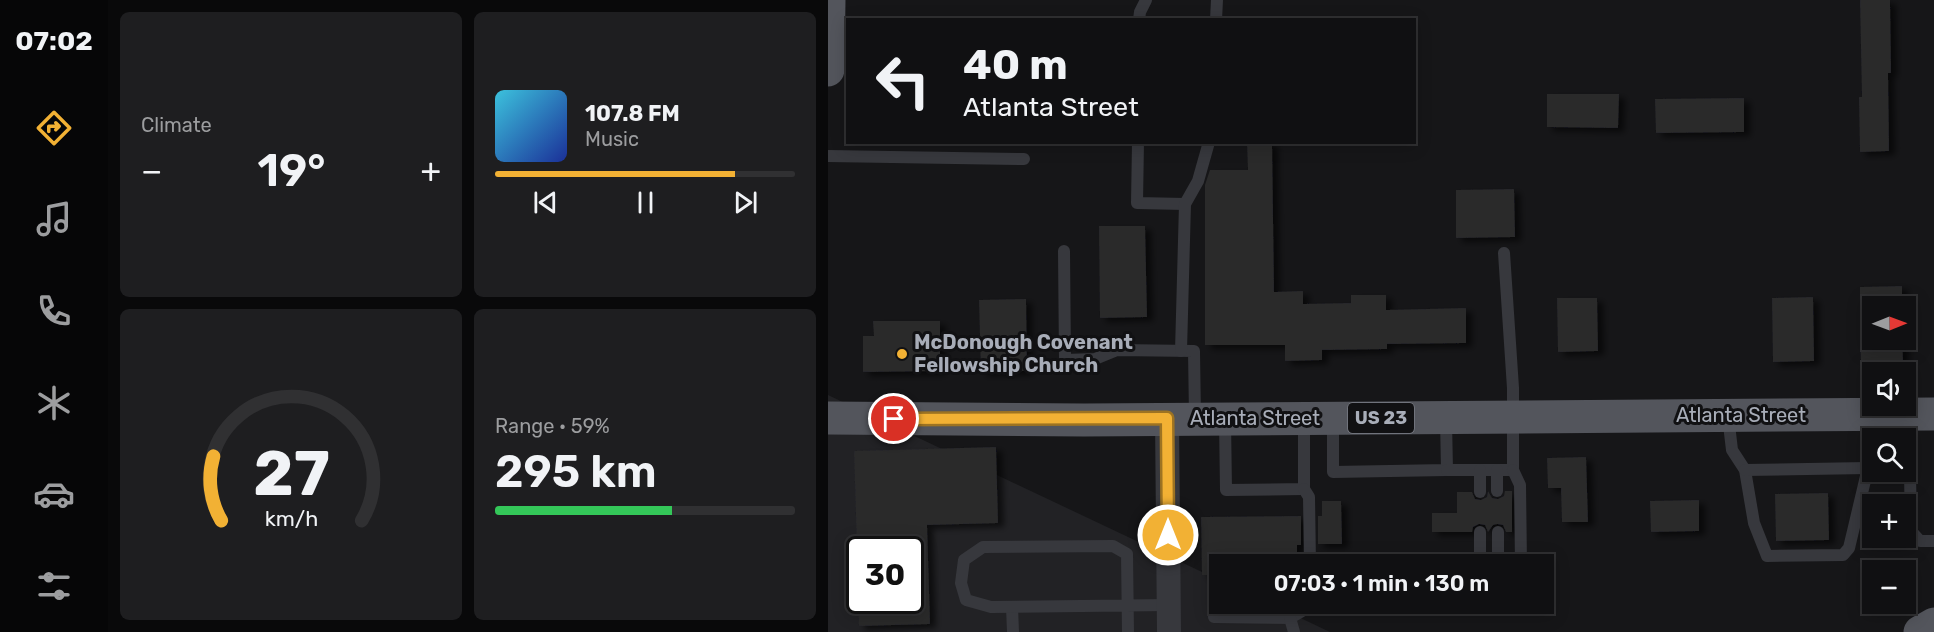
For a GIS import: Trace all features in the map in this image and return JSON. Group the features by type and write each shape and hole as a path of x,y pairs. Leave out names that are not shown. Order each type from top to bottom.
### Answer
{"main road":[{"path":"828,70 829,0"},
{"name":"Atlanta Street","path":"828,418 1084,420 1728,415 1873,426 1921,414"},
{"path":"1920,632 1934,624"}],"street":[{"path":"1169,632 1168,605 1196,418"}],"lane":[{"path":"1139,18 1146,0"},
{"path":"1216,18 1217,0"},
{"path":"1138,144 1137,203 1185,204"},
{"path":"1181,351 1185,204 1198,181 1208,144"},
{"path":"828,156 1024,159"},
{"path":"1064,251 1065,360 1095,359 1117,350 1194,351 1196,418 1226,490 1304,489"},
{"path":"1504,253 1513,388 1513,470 1520,485 1521,554"},
{"path":"1921,414 1911,531 1920,541 1934,541"},
{"path":"1728,415 1732,450 1746,470 1754,523 1767,556 1843,555 1849,548 1864,482"},
{"path":"1446,417 1446,471"},
{"path":"1318,418 1333,472 1513,470"},
{"path":"1310,554 1309,497 1304,489 1318,418"},
{"path":"1746,470 1862,468"},
{"path":"1497,470 1497,492"},
{"path":"1480,471 1480,492"},
{"path":"1480,532 1480,554"},
{"path":"1498,532 1498,554"},
{"path":"1128,632 1129,606 1127,555 1113,546 983,547 964,560 961,583 966,600 991,607 1129,606 1168,605"},
{"path":"1012,607 1013,632"},
{"path":"1215,617 1290,618 1297,614"},
{"path":"1290,618 1294,632"}],"shaded area":[{"path":"828,395 1209,575 1209,614 1292,614 1330,632 828,632"}],"building":[{"path":"1860,0 1890,0 1889,151 1860,152 1859,97 1862,97"},
{"path":"1547,94 1619,94 1618,128 1547,127"},
{"path":"1744,98 1744,132 1656,133 1655,99"},
{"path":"1247,144 1272,144 1274,292 1303,291 1303,304 1351,303 1351,295 1386,295 1386,310 1466,308 1466,343 1387,344 1387,349 1322,350 1322,360 1285,361 1285,345 1205,345 1205,185 1210,170 1248,170"},
{"path":"1514,189 1515,237 1456,238 1456,190"},
{"path":"1099,226 1145,226 1147,317 1100,318"},
{"path":"1902,286 1902,296 1862,296 1862,306 1860,306 1860,287"},
{"path":"1813,297 1814,361 1773,362 1772,298"},
{"path":"1557,298 1597,298 1598,351 1558,352"},
{"path":"1026,299 1027,371 981,372 979,300"},
{"name":"McDonough Covenant Fellowship Church","path":"873,321 940,321 940,371 863,372 863,336 874,336"},
{"path":"1860,339 1862,339 1862,350 1902,350 1903,361 1861,361"},
{"path":"996,447 998,523 927,525 930,624 859,626 859,614 924,614 924,536 857,536 854,451"},
{"path":"1586,457 1588,522 1562,522 1561,488 1548,488 1547,458"},
{"path":"1488,491 1492,498 1498,499 1504,496 1505,491 1512,491 1512,532 1506,532 1503,525 1497,524 1493,525 1488,532 1485,525 1479,524 1473,527 1472,532 1432,532 1432,513 1457,513 1457,492 1472,492 1475,499 1481,500 1487,497"},
{"path":"1828,493 1829,540 1776,541 1775,494"},
{"path":"1699,500 1699,531 1651,532 1650,501"},
{"path":"1322,501 1341,501 1342,544 1318,544 1318,516 1322,516"},
{"path":"1301,516 1301,545 1297,545 1297,554 1209,554 1209,575 1202,575 1201,517"}],"place":[{"name":"McDonough Covenant Fellowship Church","path":"902,354"}],"route":[{"path":"894,419 1167,418 1168,535"}]}
